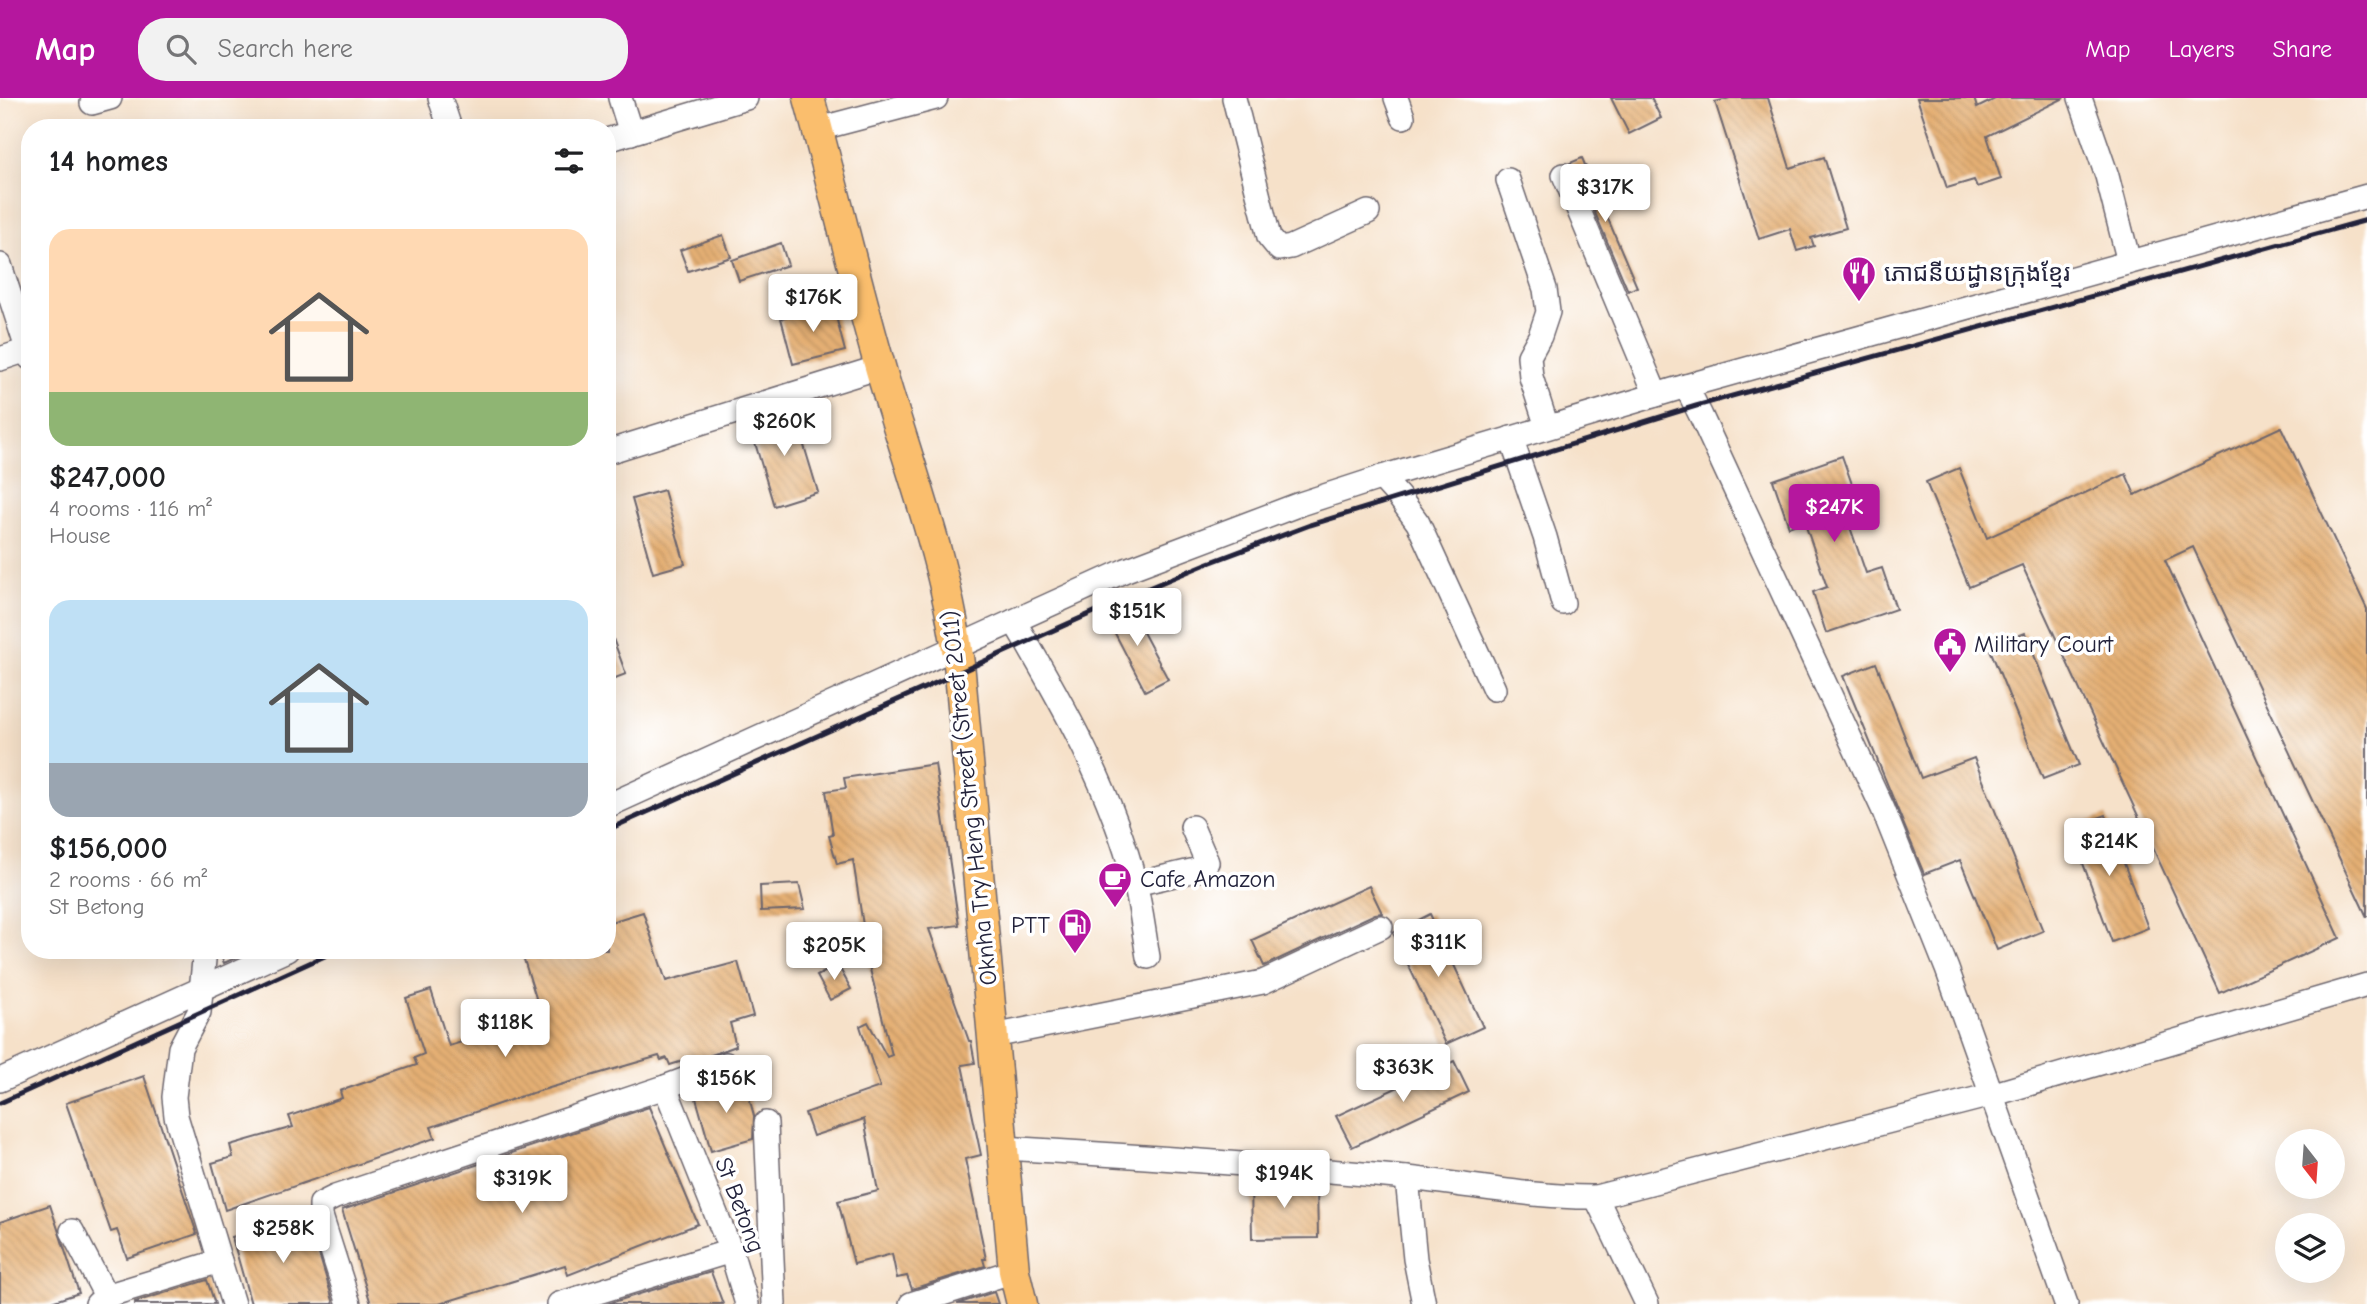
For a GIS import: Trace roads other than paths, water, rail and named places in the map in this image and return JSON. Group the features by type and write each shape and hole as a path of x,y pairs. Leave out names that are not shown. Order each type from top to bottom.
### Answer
{"main road":[{"name":"Oknha Try Heng Street (Street 2011)","path":"810,98 880,367 944,583 957,648 1014,1271 1022,1304"}],"street":[{"path":"440,98 447,119"},
{"path":"620,98 631,133"},
{"path":"616,137 746,98"},
{"path":"818,129 936,98"},
{"path":"1234,98 1269,237 1279,249 1291,247 1368,212"},
{"path":"2080,98 2110,187 2129,262"},
{"path":"1564,175 1656,395"},
{"path":"1508,180 1545,289 1548,312 1540,336 1529,356 1531,377 1546,427"},
{"path":"616,802 1126,570 1300,504 1685,386 2367,195"},
{"path":"0,265 21,310"},
{"path":"0,359 21,355"},
{"path":"616,449 880,367"},
{"path":"1685,386 1883,808 1947,969 2066,1304"},
{"path":"1511,438 1545,537 1563,603"},
{"path":"1381,477 1418,523 1494,689"},
{"path":"1014,621 1079,734 1117,827 1135,884 1148,957"},
{"path":"1135,884 1200,869 1207,862 1192,827"},
{"path":"993,1036 1263,982 1381,927"},
{"path":"203,959 199,1012 180,1048 175,1106 233,1304"},
{"path":"0,1080 267,959"},
{"path":"1004,1149 1171,1158 1407,1178 1565,1197 1596,1197 1991,1095 2367,985"},
{"path":"349,1304 321,1216 321,1204 726,1064"},
{"name":"St Betong","path":"664,1087 731,1251 747,1304"},
{"path":"766,1122 774,1304"},
{"path":"1407,1178 1415,1259 1424,1304"},
{"path":"1596,1197 1647,1304"},
{"path":"72,1231 101,1300 220,1261"},
{"path":"559,1304 731,1251"},
{"path":"911,1304 1014,1271"}],"railway":[{"path":"616,826 1139,592 1310,525 1696,406 2367,220"},
{"path":"0,1103 318,959"}],"place":[{"name":"ភោជនីយដ្ធានក្រុងខ្មែរ","path":"1859,303"},
{"name":"Military Court","path":"1950,674"},
{"name":"Cafe Amazon","path":"1115,909"},
{"name":"PTT","path":"1075,955"}]}
